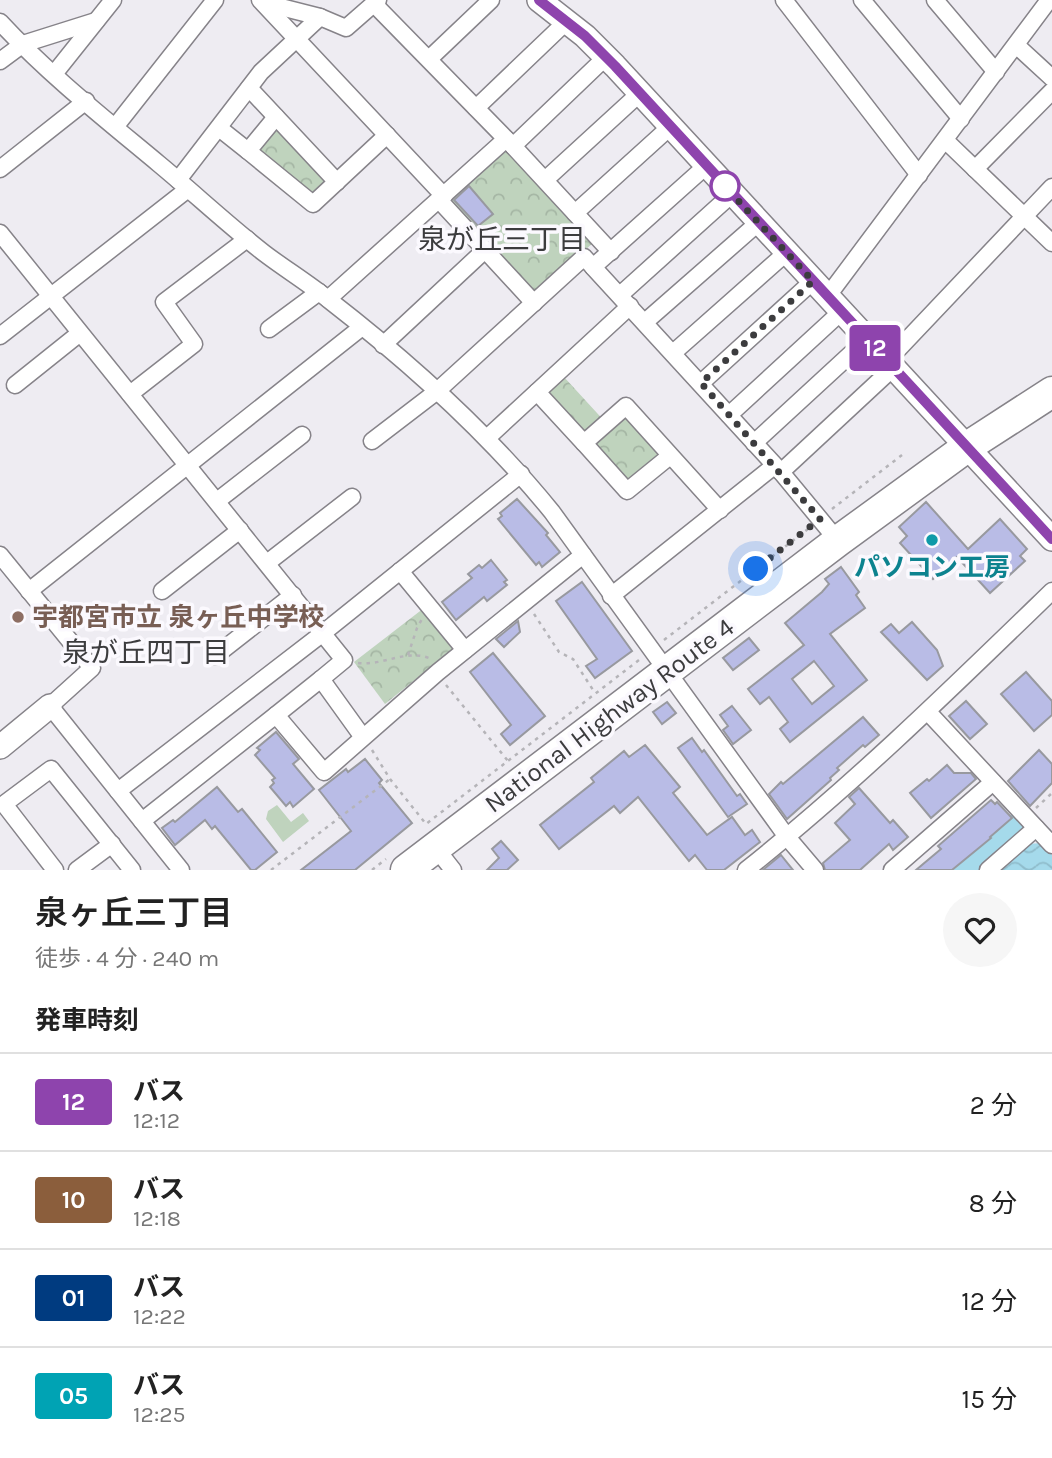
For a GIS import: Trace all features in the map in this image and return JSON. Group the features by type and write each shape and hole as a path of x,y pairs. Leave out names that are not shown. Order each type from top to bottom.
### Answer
{"highway":[{"name":"National Highway Route 4","path":"388,869 444,859 658,661 829,530 1052,392"}],"street":[{"path":"54,74 113,0"},
{"path":"115,127 215,0"},
{"path":"429,59 491,0"},
{"path":"539,0 606,57 1052,539"},
{"path":"784,0 919,175"},
{"path":"862,0 961,119"},
{"path":"935,0 996,72"},
{"path":"729,415 827,297 1049,0"},
{"path":"262,1 320,17 346,29 376,2 611,252"},
{"path":"262,1 387,135 534,303"},
{"path":"0,336 183,184 219,128 261,72 320,17"},
{"path":"0,61 23,44 96,21"},
{"path":"0,22 115,127 247,239 362,327 487,438 521,474 583,555 787,837 815,870"},
{"path":"476,108 567,22"},
{"path":"1016,45 1052,78"},
{"path":"268,329 323,295 509,142 606,57"},
{"path":"249,88 337,182"},
{"path":"975,169 1052,91"},
{"path":"545,180 640,93"},
{"path":"0,169 86,101"},
{"path":"248,151 276,117"},
{"path":"575,213 670,127"},
{"path":"219,128 313,204 387,135"},
{"path":"945,140 1052,243"},
{"path":"593,267 706,166"},
{"path":"611,596 720,510 778,469 890,364 1052,187"},
{"path":"487,438 537,392 732,194"},
{"path":"645,322 758,223"},
{"path":"0,233 344,660 142,821"},
{"path":"130,394 194,344 164,302 247,239"},
{"path":"383,345 485,250"},
{"path":"673,353 786,253"},
{"path":"372,441 436,392 584,257 701,383 829,530"},
{"path":"701,383 827,297"},
{"path":"29,591 362,327"},
{"path":"15,385 80,332"},
{"path":"754,443 867,339"},
{"path":"537,392 627,491 670,456"},
{"path":"584,443 626,407 720,510"},
{"path":"217,501 302,435"},
{"path":"118,790 323,633 521,474"},
{"path":"267,564 352,496"},
{"path":"162,591 240,530"},
{"path":"0,555 92,668 0,747"},
{"path":"276,715 324,772 440,670 583,555"},
{"path":"400,571 465,650"},
{"path":"746,870 928,712 1052,591"},
{"path":"215,656 293,595"},
{"path":"321,679 362,736"},
{"path":"50,706 181,870"},
{"path":"928,712 1052,845"},
{"path":"55,870 4,804 51,769 132,870"},
{"path":"892,870 993,782"},
{"path":"988,870 1031,822"},
{"path":"77,870 112,844"}],"path":[{"path":"362,736 390,779 426,824 596,694 658,661 829,530 902,455"},
{"path":"526,602 559,652 573,659 596,694"},
{"path":"408,655 428,606"},
{"path":"344,660 372,664 417,653 437,662 440,678 508,761"},
{"path":"271,870 390,779"},
{"path":"1031,822 1052,793"}],"green space":[{"path":"276,122 331,182 313,199 253,150"},
{"path":"507,145 595,241 533,298 445,202"},
{"path":"564,377 608,425 625,411 664,455 628,486 545,395"},
{"path":"424,608 453,642 453,649 385,704 354,662"},
{"path":"277,805 291,822 303,813 309,821 283,842 266,819 268,811"}],"water":[{"path":"1041,843 1052,855 1052,870 997,870 1027,844"}],"building":[{"path":"469,186 493,214 478,226 454,200"},
{"path":"517,499 548,533 546,535 560,552 542,567 539,562 536,565 498,519 502,516 500,513"},
{"path":"926,502 968,549 1000,519 1027,549 1020,556 1025,561 990,593 957,557 933,579 900,543 907,536 899,527"},
{"path":"491,560 507,580 504,582 507,585 487,601 484,597 456,620 442,602 472,578 468,574 479,565 482,568"},
{"path":"841,567 859,592 856,595 865,608 830,634 867,680 790,742 780,729 788,722 769,697 760,704 748,689 804,645 785,623 822,592 829,584 825,579","holes":["814,661 834,686 812,704 792,679"]},
{"path":"582,582 632,651 595,678 586,666 597,659 556,601"},
{"path":"518,621 520,632 504,647 496,639"},
{"path":"912,622 937,650 943,666 927,680 881,632 891,624 899,633"},
{"path":"749,638 759,650 733,670 723,658"},
{"path":"493,653 545,716 510,745 501,734 511,725 470,672"},
{"path":"1026,672 1052,701 1052,715 1034,731 1001,694"},
{"path":"966,701 987,724 970,739 949,716"},
{"path":"667,702 676,713 662,724 653,712"},
{"path":"732,706 751,730 733,744 723,730 728,726 720,715"},
{"path":"863,717 879,735 837,768 839,770 831,780 787,819 769,794"},
{"path":"276,732 299,759 293,764 314,789 293,807 290,802 286,806 270,787 275,778 255,755 260,750 257,748"},
{"path":"692,738 702,752 704,750 737,796 740,794 747,804 728,817 678,748"},
{"path":"645,745 680,787 673,793 707,835 732,817 745,835 752,830 760,842 724,870 707,870 695,855 689,861 638,797 620,813 614,806 559,849 540,825 594,782 591,778 624,751 629,757"},
{"path":"1039,750 1052,764 1052,783 1030,806 1008,781"},
{"path":"365,759 382,780 379,783 412,823 355,870 301,870 351,831 319,790 346,769 348,772"},
{"path":"947,765 954,773 971,773 976,779 931,818 910,793"},
{"path":"217,787 238,812 242,809 277,852 255,870 251,870 215,826 212,829 205,820 175,845 162,828 173,820 175,822"},
{"path":"859,788 890,823 893,820 908,837 893,850 889,844 860,870 825,870 823,863 850,840 835,823 855,804 849,797"},
{"path":"991,800 995,804 997,802 1012,818 991,838 952,870 916,870 941,849 938,846"},
{"path":"501,841 518,860 507,870 487,870 499,858 492,849"},
{"path":"781,855 793,870 763,870 764,869"}],"waterway":[{"path":"968,870 1016,828"}],"bus line":[{"name":"12","path":"539,0 585,36 615,66 1052,539"}],"place":[{"name":"パソコン工房","path":"932,540"},
{"name":"宇都宮市立 泉ヶ丘中学校","path":"18,617"}],"district":[{"name":"泉が丘三丁目","path":"502,239"},
{"name":"泉が丘四丁目","path":"146,652"}],"route":[{"path":"725,186 719,180 813,281 701,383 820,519 756,569"}]}
